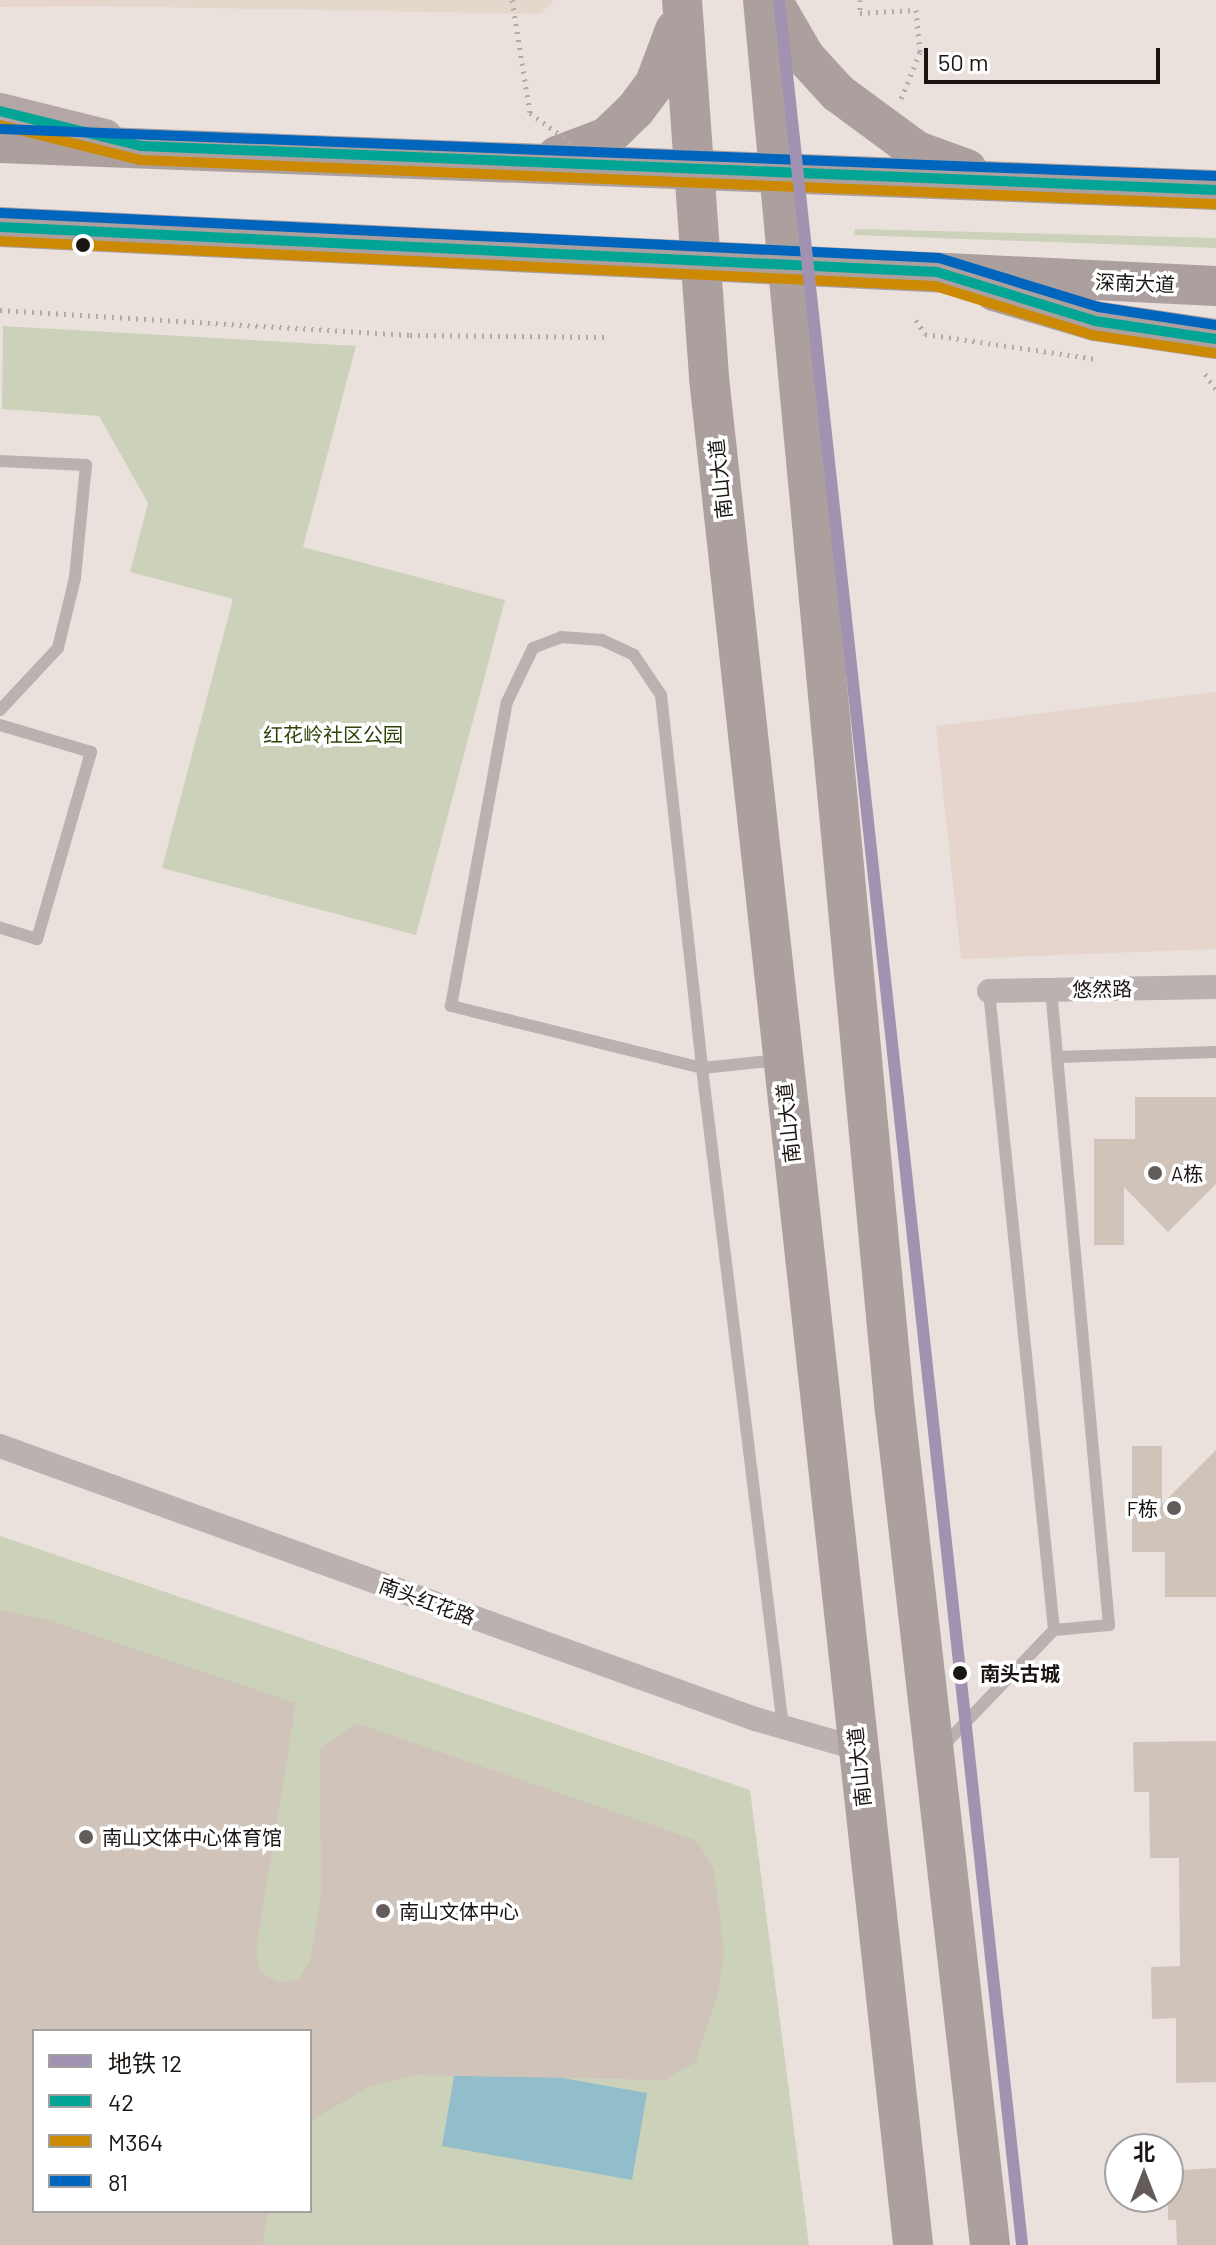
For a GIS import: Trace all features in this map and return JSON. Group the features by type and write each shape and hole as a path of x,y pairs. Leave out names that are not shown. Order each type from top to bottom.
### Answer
{"main road":[{"path":"525,162 569,154 607,137 635,110 672,49 681,0"},
{"name":"南山大道","path":"681,0 699,259 781,1059 913,2245"},
{"path":"763,0 785,261 895,1411 990,2245"},
{"path":"772,0 805,57 875,123 917,151 1025,182"},
{"path":"0,111 141,146"},
{"path":"0,143 141,146 1216,190"},
{"name":"深南大道","path":"0,227 785,261 1216,286"},
{"path":"937,272 1095,321 1216,339"}],"street":[{"name":"悠然路","path":"989,991 1216,987"},
{"name":"南头红花路","path":"0,1446 783,1727 856,1748"}],"lane":[{"path":"0,461 86,465 75,578 58,648 0,710"},
{"path":"781,1059 702,1068 451,1006 507,702 533,648 561,637 602,640 634,655 661,695 702,1068 783,1727"},
{"path":"0,725 91,752 37,939 0,928"},
{"path":"1051,990 1109,1625 1054,1630"},
{"path":"935,1758 954,1730 1043,1647 1054,1630 989,991"},
{"path":"1057,1057 1216,1052"}],"path":[{"path":"860,0 860,13 916,10 920,52 900,103"},
{"path":"512,1 530,113 591,157"},
{"path":"0,310 410,335 609,337"},
{"path":"916,320 925,334 1046,355"}],"shaded area":[{"path":"0,0 95,0 95,6 0,7"},
{"path":"95,0 554,0 541,14 95,6"},
{"path":"1216,692 1216,949 961,959 936,726"}],"green space":[{"path":"855,229 1216,238 1216,248 854,235"},
{"name":"红花岭社区公园","path":"3,326 356,346 303,547 505,600 416,935 162,868 233,599 130,572 148,503 99,416 2,409"},
{"name":"南山文体中心","path":"0,1536 750,1790 809,2245 0,2245"}],"water":[{"path":"457,2059 647,2093 632,2180 442,2146"}],"building":[{"name":"A栋","path":"1135,1097 1216,1097 1216,1184 1168,1232 1124,1187 1124,1245 1094,1245 1094,1139 1135,1139"},
{"name":"F栋","path":"1132,1446 1162,1446 1162,1504 1216,1450 1216,1597 1165,1597 1165,1552 1132,1552"},
{"path":"0,1610 46,1619 296,1703 256,1952 261,1972 279,1983 300,1978 310,1960 321,1897 320,1749 356,1723 696,1840 714,1868 724,1952 719,1990 696,2062 665,2080 417,2075 371,2086 312,2120 312,2029 32,2029 32,2213 268,2213 263,2245 0,2245"},
{"path":"1216,1741 1216,2082 1176,2083 1176,2018 1152,2019 1151,1967 1180,1966 1179,1858 1150,1858 1149,1792 1134,1792 1133,1742"},
{"path":"1216,2168 1216,2245 1177,2245 1176,2220 1168,2220 1168,2213 1184,2213 1184,2170"}],"metro line":[{"name":"12","path":"779,0 1022,2245"}],"transit line":[{"name":"42","path":"0,111 141,146 1216,190"},
{"name":"M364","path":"0,125 140,160 1215,204"},
{"name":"81","path":"1,129 1216,176"},
{"name":"81","path":"1,213 939,258 1098,307 1216,325"},
{"name":"42","path":"0,227 937,272 1095,321 1216,339"},
{"name":"M364","path":"0,241 935,286 1092,335 1214,353"}],"place":[{"name":"A栋","path":"1155,1173"},
{"name":"F栋","path":"1174,1508"},
{"name":"南头古城","path":"960,1673"},
{"name":"南山文体中心体育馆","path":"86,1837"},
{"name":"南山文体中心","path":"383,1911"}]}
